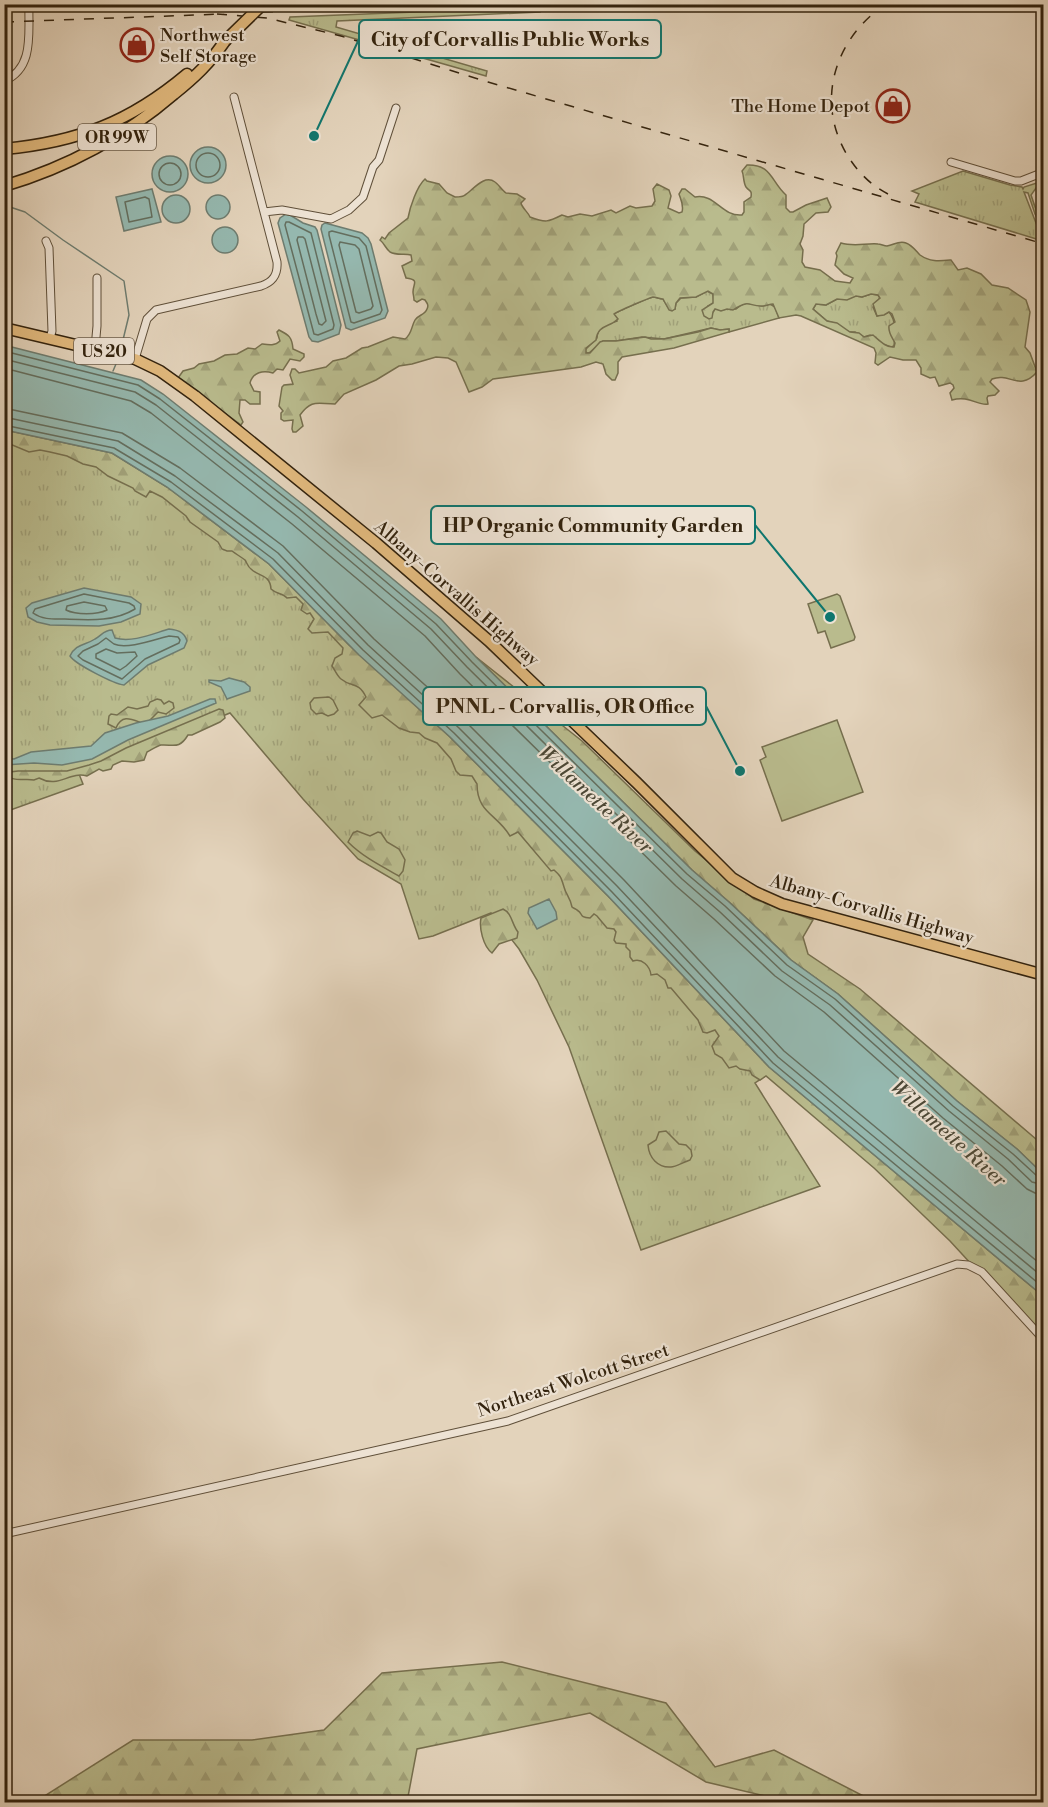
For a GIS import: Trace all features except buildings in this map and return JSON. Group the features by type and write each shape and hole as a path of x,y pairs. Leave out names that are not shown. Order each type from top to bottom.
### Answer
{"highway":[{"name":"OR 99W","path":"4,149 56,142 116,122 159,96 225,41 263,4"},
{"name":"OR 99W","path":"4,186 67,163 93,151 132,127 163,104 212,60 225,41"},
{"name":"US 20","path":"4,328 135,359"},
{"name":"Albany-Corvallis Highway","path":"135,359 160,371 195,396 376,543 489,640 723,870 743,886 763,897 782,903 1044,975"}],"street":[{"path":"4,81 18,72 27,57 29,4"},
{"path":"135,359 147,319 156,310 261,286 274,279 276,262 234,97"},
{"path":"264,213 282,210 332,219 349,210 363,197 373,167 379,160 396,108"},
{"path":"951,162 1015,181 1044,172"},
{"path":"46,241 49,248 52,331 50,338"},
{"path":"94,348 98,326 97,278"},
{"name":"Northeast Wolcott Street","path":"4,1534 508,1421 957,1264 968,1265 982,1272 1044,1340"}],"green space":[{"path":"541,7 540,12 337,21 336,27 487,71 486,76 289,20 290,17"},
{"path":"747,165 762,167 786,195 786,208 790,212 827,198 831,207 828,212 816,213 804,224 800,244 803,250 802,262 805,267 820,270 835,281 850,283 853,278 844,274 835,265 836,253 841,243 887,246 903,242 927,259 951,260 958,270 967,268 981,274 992,285 1008,288 1026,300 1030,312 1025,347 1030,353 1037,372 1025,381 992,379 990,382 999,391 995,395 988,396 988,404 963,399 952,400 950,393 954,388 953,385 950,383 939,386 935,377 930,378 921,374 921,368 916,360 890,357 878,365 875,363 874,348 801,316 779,318 773,304 758,306 746,304 733,310 715,309 712,318 709,319 704,316 702,310 713,303 713,294 708,291 696,297 680,298 672,311 663,299 653,297 614,314 618,319 599,331 596,340 586,348 586,353 590,353 603,341 645,337 664,339 711,328 729,329 729,332 674,348 622,357 618,362 618,373 615,380 606,374 603,364 596,362 581,367 493,379 469,392 456,362 448,358 436,357 399,366 376,380 344,394 335,404 312,404 300,415 303,426 296,432 292,429 293,420 281,419 283,411 279,406 282,387 293,384 290,375 292,369 299,373 326,367 333,361 346,358 362,348 393,337 405,339 415,320 428,308 425,300 417,302 414,300 415,282 406,278 402,266 412,261 411,255 390,252 380,240 382,237 385,239 408,218 412,203 425,179 439,184 447,193 455,197 464,196 483,181 491,180 506,193 517,194 525,199 521,203 530,217 547,221 562,215 592,216 611,210 616,213 630,206 636,208 652,206 655,201 653,189 657,184 669,190 671,196 668,208 679,213 682,212 683,207 679,194 682,189 685,189 695,197 708,198 735,215 742,215 744,202 751,197 751,192 745,185 742,171","holes":["878,295 880,298 873,304 877,316 889,312 895,322 889,326 890,335 895,343 894,347 885,345 873,335 864,337 859,333 850,332 837,323 827,321 813,309 816,304 826,305 837,299 847,300 856,296"]},
{"path":"963,171 1023,189 1043,181 1043,193 1036,188 1031,195 1043,231 1028,193 1024,192 1043,241 915,202 919,194 912,191"},
{"path":"707,291 713,294 714,303 708,306 713,312 715,309 736,309 747,303 762,306 770,304 775,307 779,318 729,332 729,329 711,328 664,339 642,337 603,341 586,353 585,350 597,338 599,331 617,321 614,314 617,312 653,297 663,299 668,307 675,309 676,303 681,298 696,297"},
{"path":"878,295 880,298 873,307 877,316 889,312 892,316 895,329 894,346 882,344 870,335 864,337 855,332 849,332 827,321 813,309 816,304 826,305 837,299"},
{"path":"279,330 289,337 293,349 304,354 304,357 300,361 290,359 283,370 277,369 273,373 262,372 253,376 250,383 254,391 260,392 260,404 250,404 245,400 240,400 239,413 243,422 241,425 178,378 183,371 199,364 214,361 225,355 237,354 248,348 255,349 262,344 276,344 280,341 277,332"},
{"path":"4,430 112,453 269,564 349,645 483,771 578,866 773,1071 755,1083 820,1186 641,1250 569,1047 537,980 519,949 491,913 433,936 419,939 401,884 358,859 303,799 230,713 79,774 83,784 5,812"},
{"path":"5,430 112,453 167,487 269,564 349,645 450,737 608,896 769,1067 1043,1296 1043,1342 950,1241 874,1168 766,1076 760,1080 750,1071 736,1066 729,1068 722,1058 715,1054 712,1046 719,1036 715,1030 703,1032 698,1020 671,988 668,988 665,980 657,974 651,975 647,966 642,962 633,961 626,944 616,943 614,929 607,928 594,914 590,918 584,917 572,907 559,874 554,870 551,871 518,832 510,836 480,801 477,784 472,776 460,775 451,759 437,743 419,733 399,728 382,715 372,718 359,705 366,697 363,692 341,679 332,666 335,658 342,654 343,648 328,632 312,633 308,629 314,619 310,613 307,614 301,610 303,604 296,597 287,598 273,591 269,581 254,572 245,560 232,551 222,549 218,542 190,522 186,516 162,497 150,491 146,497 96,467 83,464 67,456 40,450 29,452 5,442"},
{"path":"837,594 840,596 855,637 854,640 831,648 825,631 818,633 808,604"},
{"path":"476,657 582,741 695,851 754,899 813,920 803,937 808,954 860,989 1043,1145 1043,1174 1017,1149 957,1101 838,994 791,960 692,870"},
{"path":"329,697 338,710 334,714 328,716 322,713 316,714 311,709 310,703 314,698"},
{"path":"157,699 164,704 169,701 173,703 174,708 166,714 158,712 149,721 142,723 124,719 116,728 108,724 111,714 117,715 128,707 137,709 148,706 150,702"},
{"path":"219,709 223,710 225,718 220,722 188,735 182,743 156,747 147,752 144,760 122,761 113,765 111,769 103,771 99,769 87,776 75,776 52,782 39,778 18,780 9,777 10,772 67,771 89,765"},
{"path":"837,720 863,792 782,821 760,760 766,757 762,747"},
{"path":"357,831 370,836 381,833 387,842 399,849 405,860 403,871 399,876 366,857 348,842 353,833"},
{"path":"503,909 508,913 518,932 517,938 499,944 492,953 482,937 481,918"},
{"path":"666,1131 679,1144 686,1145 691,1150 690,1160 671,1167 662,1166 655,1161 648,1145 656,1140 659,1132"},
{"path":"502,1662 666,1703 715,1767 774,1750 875,1802 790,1802 706,1782 590,1713 417,1749 407,1802 35,1802 133,1740 252,1740 324,1730 382,1673"}],"water":[{"path":"208,147 221,152 226,165 221,178 208,183 195,178 190,165 195,152"},
{"path":"170,156 182,162 188,174 182,186 170,192 158,186 152,174 158,162"},
{"path":"152,189 161,222 124,231 116,197"},
{"path":"176,195 186,199 190,209 186,219 176,223 166,219 162,209 166,199"},
{"path":"218,195 227,198 230,207 227,216 218,219 209,216 206,207 209,198"},
{"path":"286,214 317,230 341,325 339,334 318,342 312,341 309,337 278,223 280,218"},
{"path":"325,223 362,233 368,238 388,311 385,318 351,330 346,328 321,229"},
{"path":"225,227 234,231 238,240 234,249 225,253 216,249 212,240 216,231"},
{"name":"Willamette River","path":"4,345 141,380 163,394 306,507 441,619 476,657 692,870 791,960 838,994 957,1101 1017,1149 1043,1174 1043,1296 769,1067 608,896 450,737 359,655 269,564 167,487 112,453 5,430"},
{"path":"84,588 131,597 141,604 140,614 121,622 99,626 50,625 28,617 26,608 32,603"},
{"path":"169,629 184,635 187,641 184,648 148,665 124,685 95,673 70,656 78,647 107,631 112,630 115,638 128,639"},
{"path":"229,678 244,682 250,687 250,691 227,699 221,687 209,682 209,680 221,681"},
{"path":"215,699 216,703 128,740 92,759 62,765 34,763 5,765 5,758 14,759 31,752 91,746 105,733 168,716"},
{"path":"549,899 557,919 537,929 528,913 529,908"}],"waterway":[{"path":"4,205 25,212 124,281 129,315 122,344"},
{"path":"113,371 116,364"}],"railway":[{"path":"263,12 496,4"},
{"path":"886,4 854,34 843,51 832,91 832,112 837,132 854,165 875,186 888,194"},
{"path":"217,14 267,18 341,36 488,82 1044,244"},
{"path":"4,22 224,14"}],"place":[{"name":"Northwest Self Storage","path":"137,45"},
{"name":"The Home Depot","path":"893,106"},
{"name":"City of Corvallis Public Works","path":"314,136"},
{"name":"HP Organic Community Garden","path":"830,617"},
{"name":"PNNL - Corvallis, OR Office","path":"740,771"}]}
